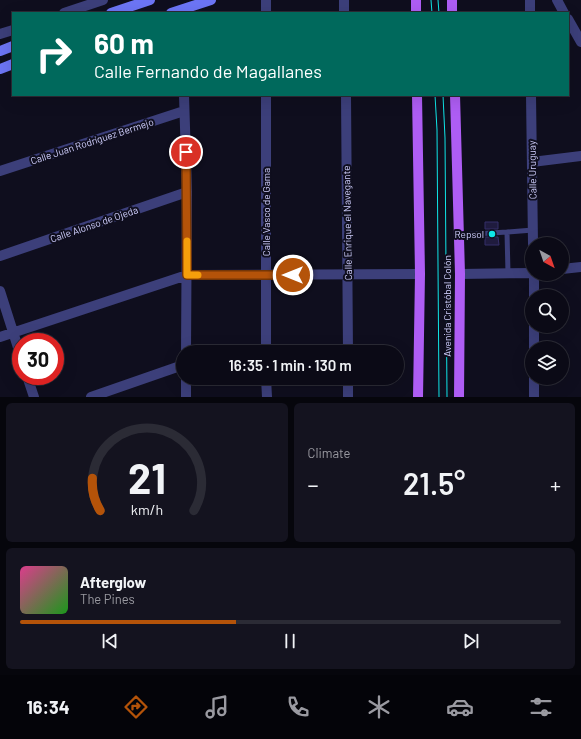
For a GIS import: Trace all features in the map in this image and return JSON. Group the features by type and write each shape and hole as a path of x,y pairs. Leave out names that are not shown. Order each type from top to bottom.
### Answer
{"main road":[{"path":"115,12 150,0"},
{"path":"184,11 211,0"},
{"path":"416,0 416,12"},
{"path":"452,0 452,12"},
{"path":"0,50 12,46"},
{"path":"0,69 12,64"},
{"path":"417,96 420,274 418,397"},
{"name":"Avenida Cristóbal Colón","path":"455,96 460,274 459,397"}],"street":[{"path":"66,12 87,3 103,0"},
{"path":"266,0 266,12"},
{"path":"344,0 344,12"},
{"path":"530,0 530,12"},
{"path":"557,0 563,12"},
{"path":"569,21 581,42"},
{"path":"0,34 12,30"},
{"path":"184,96 187,192 186,345"},
{"name":"Calle Vasco de Gama","path":"266,96 266,345"},
{"name":"Calle Enrique el Navegante","path":"346,96 348,345"},
{"name":"Calle Uruguay","path":"531,96 533,237"},
{"name":"Calle Juan Rodríguez Bermejo","path":"0,171 184,111"},
{"path":"532,162 581,156"},
{"name":"Calle Alonso de Ojeda","path":"0,256 187,192"},
{"path":"569,268 581,267"},
{"path":"0,291 13,333 187,275 420,274"},
{"path":"460,274 525,274"},
{"path":"0,337 12,333"},
{"path":"91,397 176,367"},
{"path":"30,385 34,397"},
{"path":"186,385 186,397"},
{"path":"266,385 267,397"},
{"path":"348,385 348,397"},
{"path":"534,385 534,397"}],"lane":[{"path":"459,235 533,230"},
{"path":"507,232 508,273"}],"building":[{"path":"485,222 498,222 498,229 485,229"},
{"path":"485,237 498,237 499,245 485,245"}],"tram line":[{"path":"431,0 432,12"},
{"path":"438,0 439,12"},
{"path":"435,96 437,130 439,397"},
{"path":"443,96 445,138 447,397"}],"slow traffic":[{"path":"187,241 187,275 198,275"}],"place":[{"name":"Repsol","path":"492,234"}],"route":[{"path":"186,152 187,275 293,275"}]}
